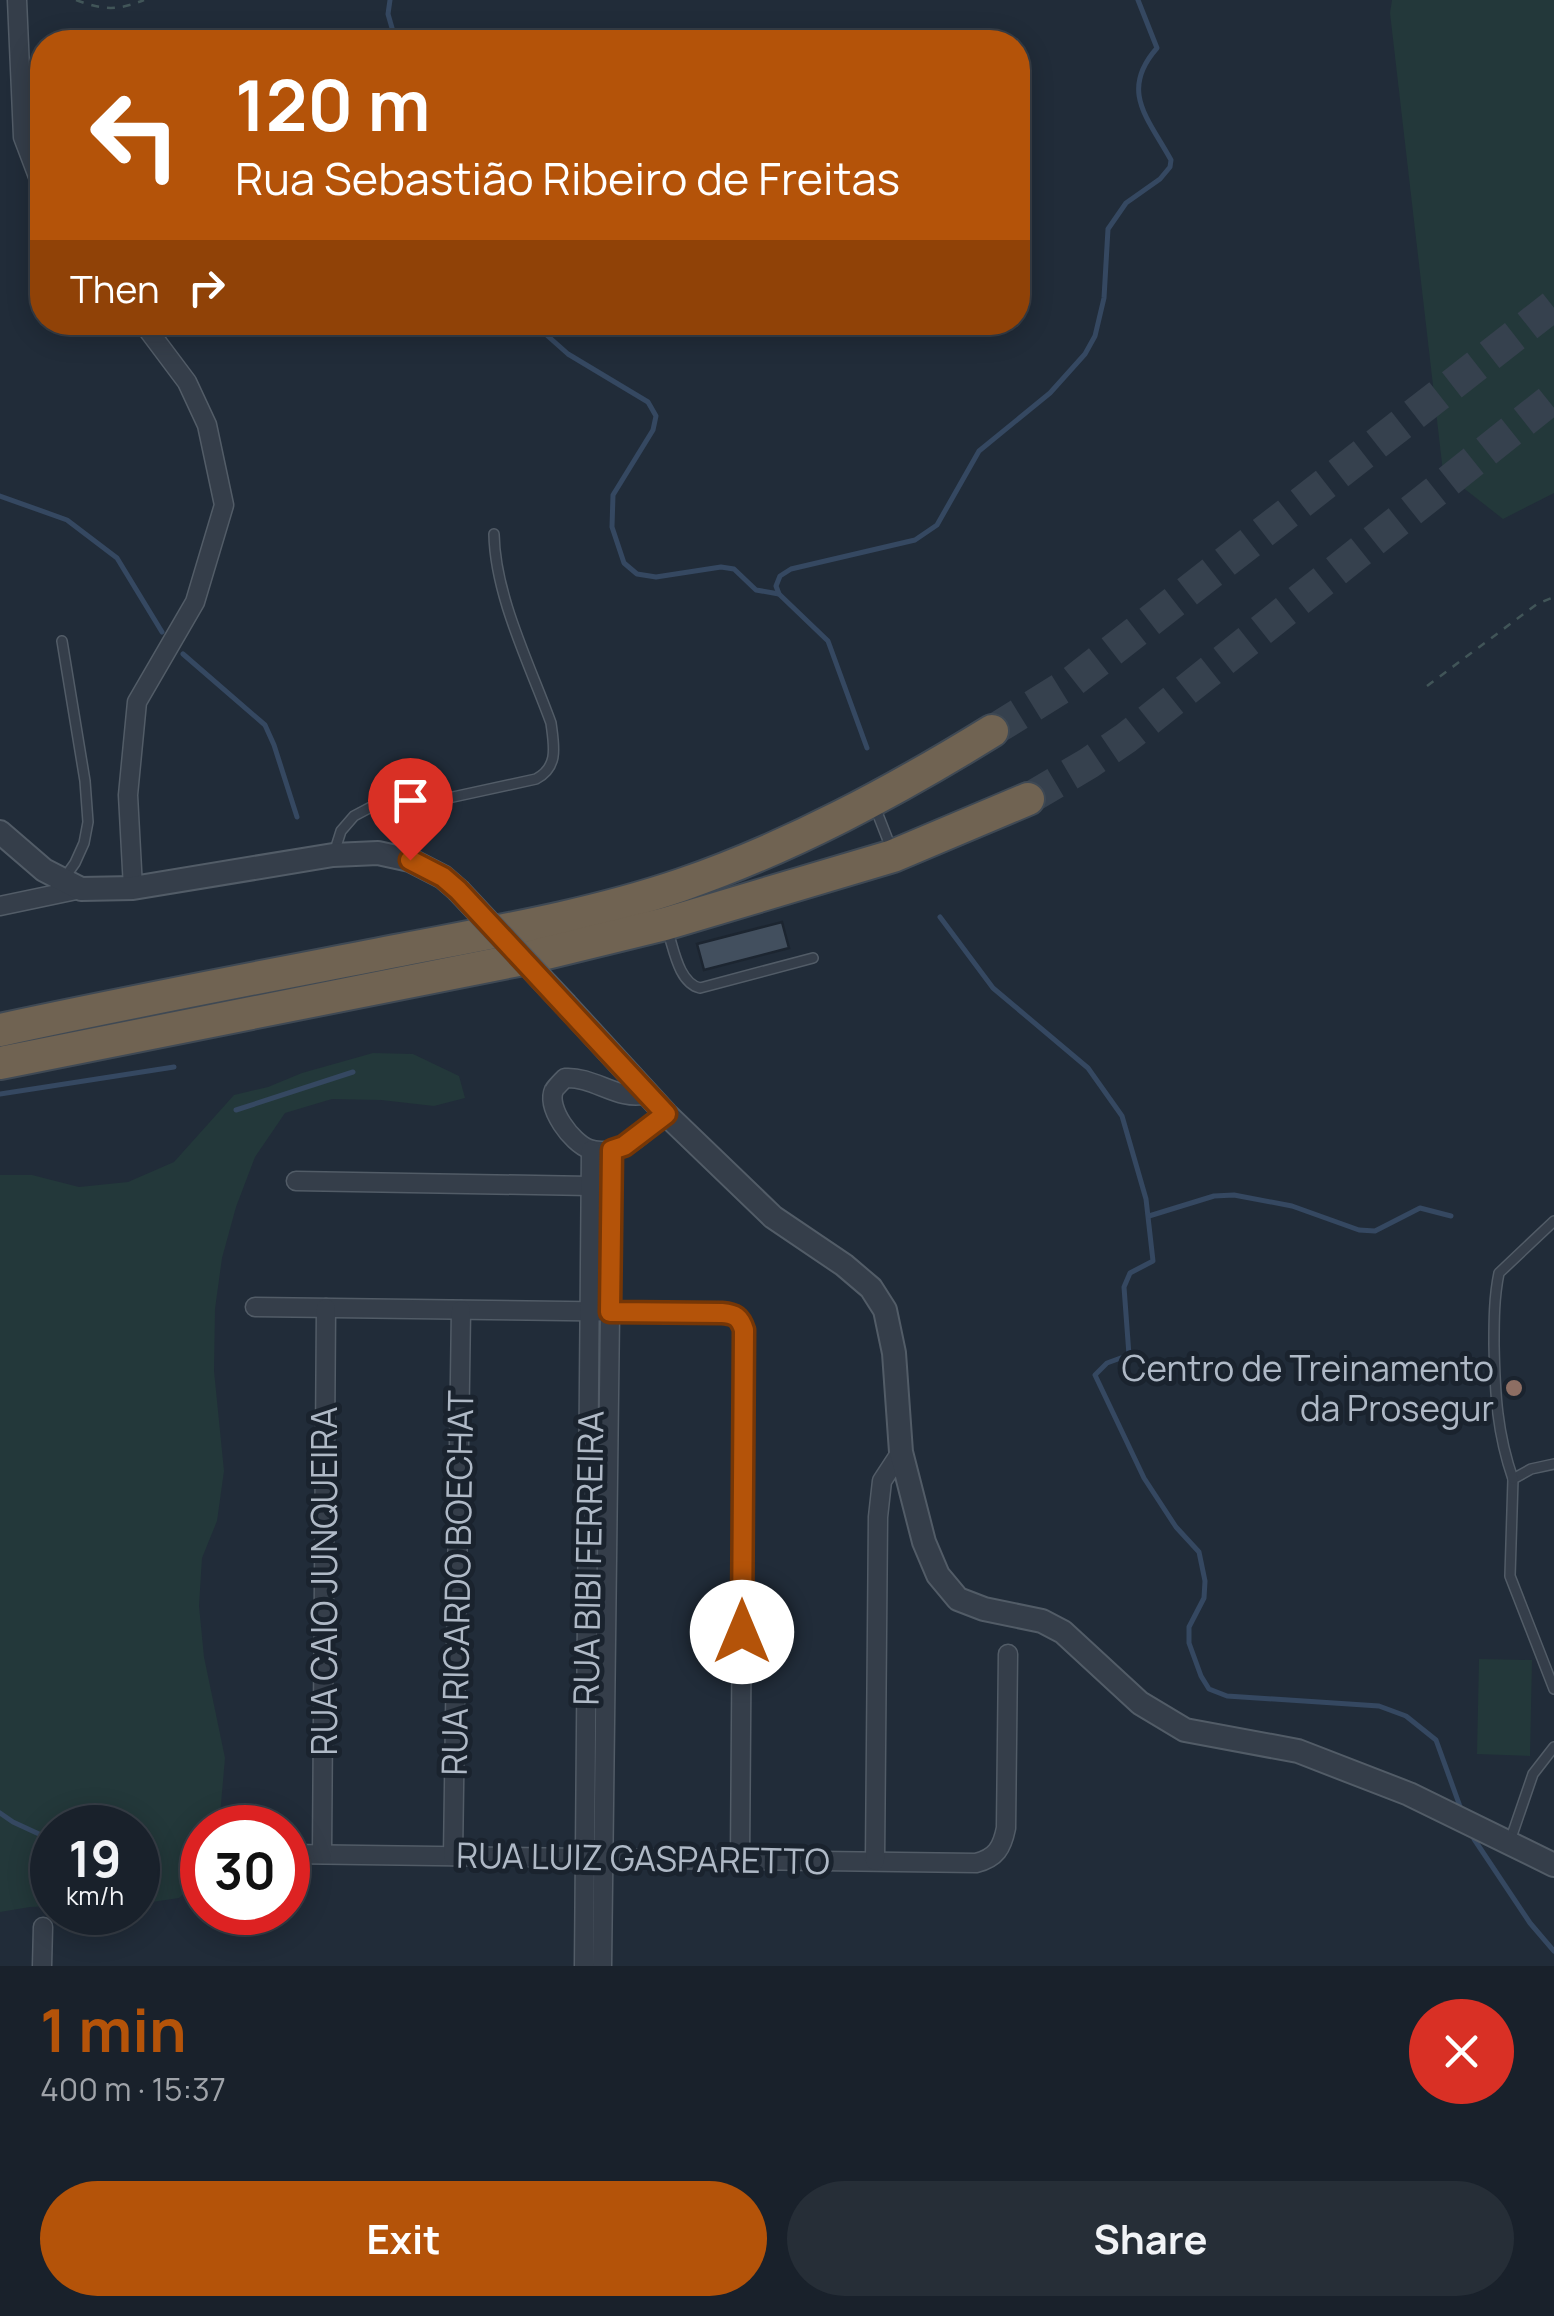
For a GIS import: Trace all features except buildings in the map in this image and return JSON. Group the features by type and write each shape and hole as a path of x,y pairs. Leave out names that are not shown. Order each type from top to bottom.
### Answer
{"highway":[{"path":"0,1030 511,928 678,886 750,859 872,802 992,731"},
{"path":"0,1063 518,960 665,924 894,856 1028,798"}],"street":[{"path":"17,0 23,137 30,155"},
{"path":"133,888 128,794 137,702 195,602 224,505 207,425 187,382 152,335"},
{"path":"0,832 44,870 72,885"},
{"path":"0,906 72,885 133,888 333,855 378,853 410,860 443,877 666,1114 773,1217 871,1288 885,1310 894,1353 900,1452 924,1542 938,1575 958,1599 984,1609 1042,1621 1062,1632 1140,1704 1185,1730 1298,1750 1409,1794 1554,1865"},
{"path":"647,1094 634,1098 577,1077 565,1078 554,1089 552,1105 570,1134 591,1150 624,1146 666,1114"},
{"name":"RUA BIBI FERREIRA","path":"591,1150 596,1687"},
{"name":"RUA BIBI FERREIRA","path":"584,1966 594,1858 612,1150"},
{"path":"296,1181 590,1186"},
{"path":"255,1307 722,1313 740,1319 744,1349 740,1860"},
{"name":"RUA CAIO JUNQUEIRA","path":"322,1854 326,1308"},
{"name":"RUA RICARDO BOECHAT","path":"453,1856 461,1310"},
{"path":"875,1861 878,1518 882,1480 900,1452"},
{"name":"RUA LUIZ GASPARETTO","path":"310,1854 976,1863 987,1860 1003,1843 1006,1828 1008,1654"},
{"name":"RUA BIBI FERREIRA","path":"594,1858 602,1966"},
{"path":"42,1935 42,1966"}],"lane":[{"path":"333,855 341,832 354,816 371,807 430,802 536,779 547,773 553,763 551,723 503,593 494,554 494,534"},
{"path":"62,641 88,822 72,885"},
{"path":"872,802 894,856"},
{"path":"665,924 684,978 692,986 708,987 813,958"},
{"path":"1554,1220 1499,1273 1494,1318 1495,1402 1502,1448 1513,1479 1510,1576 1554,1689"},
{"path":"1513,1479 1554,1464"},
{"path":"1509,1843 1533,1774 1554,1747"}],"path":[{"path":"76,0 104,10 144,0"},
{"path":"1426,686 1538,604 1554,597"}],"green space":[{"path":"1392,0 1554,0 1554,493 1503,519 1443,472 1390,13"},
{"path":"373,1053 413,1054 459,1076 465,1098 434,1106 332,1099 285,1113 255,1157 236,1207 222,1258 215,1309 214,1371 224,1471 217,1521 202,1558 199,1606 204,1657 225,1758 221,1805 180,1805 180,1897 160,1901 160,1805 30,1805 30,1907 0,1912 0,1175 32,1175 79,1187 128,1182 174,1162 234,1095"},
{"path":"1479,1659 1532,1660 1530,1756 1477,1754"}],"waterway":[{"path":"390,0 388,14 393,30"},
{"path":"779,594 776,586 780,576 791,569 915,540 937,525 979,451 1050,393 1085,354 1095,336 1104,298 1108,229 1126,203 1170,167 1171,160 1141,104 1140,78 1157,48 1138,0"},
{"path":"547,335 568,354 648,402 656,416 653,430 613,495 612,527 624,563 637,574 656,577 721,567 734,569 756,590 779,594 828,641 867,748"},
{"path":"0,496 67,520 117,558 162,632"},
{"path":"183,654 265,725 297,817"},
{"path":"940,917 993,988 1088,1068 1122,1116 1146,1199 1153,1261 1130,1273 1124,1287 1129,1355 1107,1363 1095,1375 1144,1478 1176,1527 1199,1552 1204,1598 1189,1627 1189,1643 1201,1676 1209,1689 1227,1696 1379,1706 1406,1716 1436,1740 1462,1812"},
{"path":"0,1094 174,1067"},
{"path":"236,1110 353,1072"},
{"path":"1149,1216 1214,1196 1234,1195 1292,1206 1359,1230 1375,1231 1420,1208 1451,1216"},
{"path":"0,1813 30,1830"},
{"path":"1474,1839 1530,1923 1554,1951"}],"tunnel":[{"path":"992,731 1073,681 1554,305"},
{"path":"1028,799 1126,738 1554,397"}],"place":[{"name":"Centro de Treinamento da Prosegur","path":"1514,1388"}],"route":[{"path":"410,860 443,877 458,890 666,1114 624,1146 612,1150 610,1312 722,1313 740,1319 744,1330 742,1632"}]}
